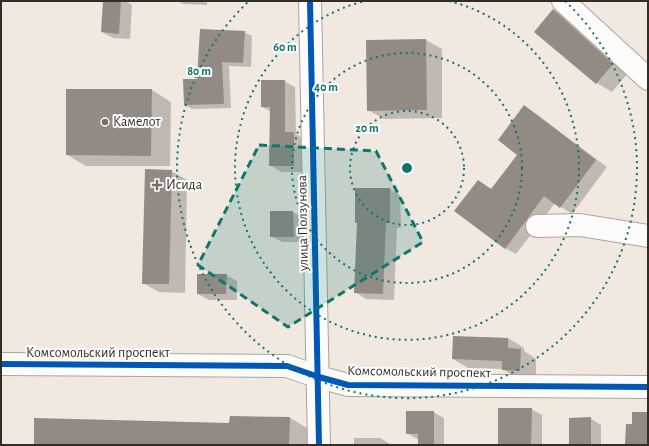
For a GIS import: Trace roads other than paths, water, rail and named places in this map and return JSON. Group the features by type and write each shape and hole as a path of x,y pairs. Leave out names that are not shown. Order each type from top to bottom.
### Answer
{"street":[{"name":"улица Ползунова","path":"310,1 320,445"},
{"path":"563,1 648,79"},
{"path":"537,226 580,225 648,236"},
{"name":"Комсомольский проспект","path":"1,364 287,366 348,385 648,387"}],"place":[{"name":"Камелот","path":"105,122"},
{"name":"Исида","path":"157,185"}]}
